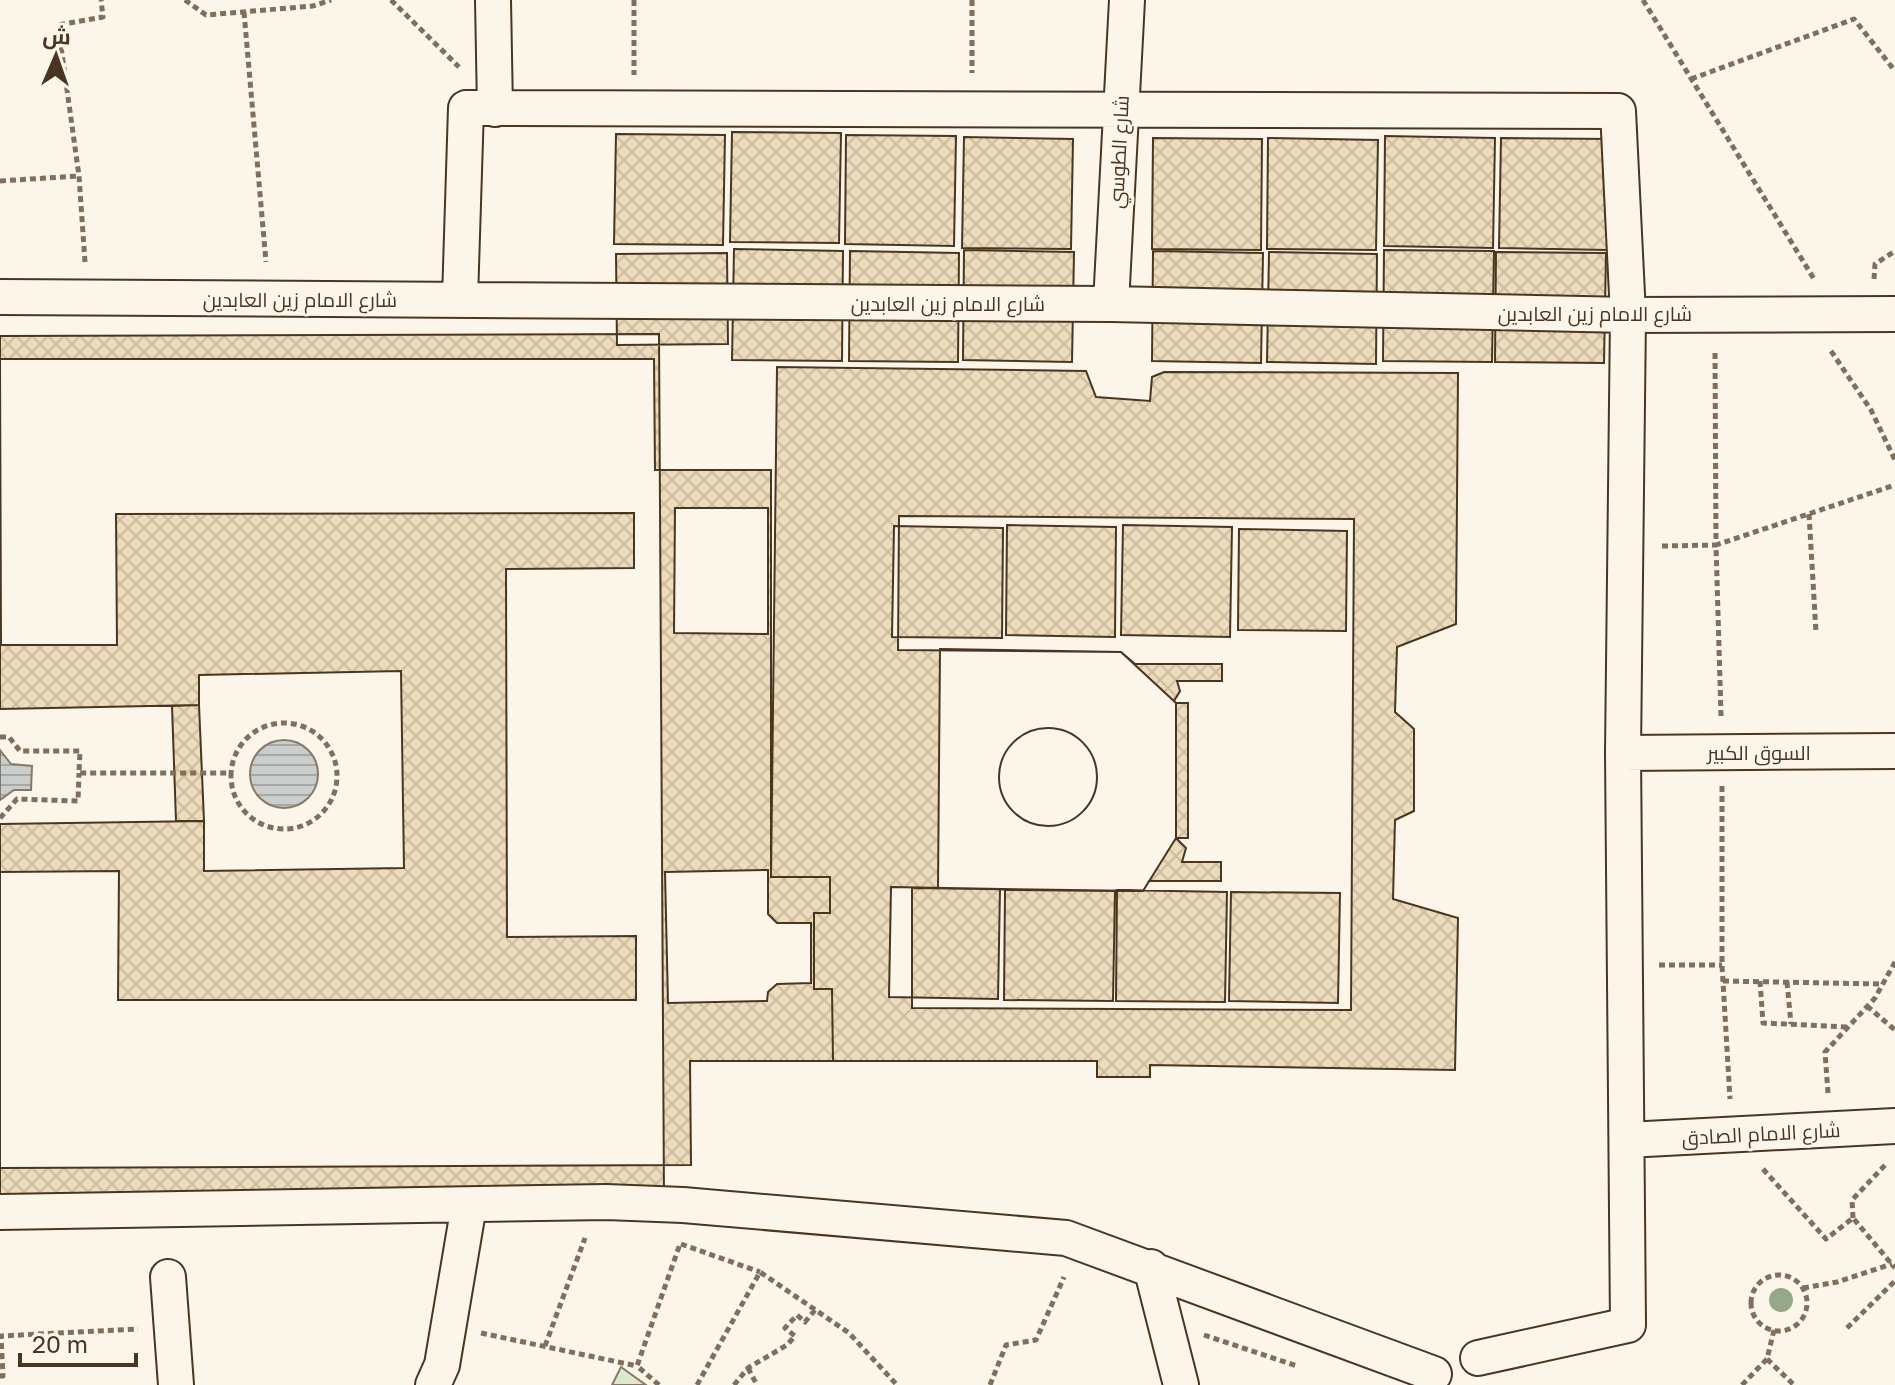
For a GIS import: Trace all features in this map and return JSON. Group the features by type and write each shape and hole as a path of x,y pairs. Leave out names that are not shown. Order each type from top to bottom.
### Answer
{"street":[{"path":"460,299 493,0"},
{"name":"شارع الطوسي","path":"1111,304 1127,0"},
{"path":"480,109 1618,111 1628,315 1623,753 1628,1325 1478,1358"},
{"name":"شارع الامام زين العابدين","path":"0,297 1111,304 1628,315 1895,314"},
{"name":"السوق الكبير","path":"1623,753 1895,751"},
{"name":"شارع الامام الصادق","path":"1627,1140 1891,1126"},
{"path":"0,1212 606,1202 683,1205 1066,1238 1434,1374"},
{"path":"433,1385 442,1365 469,1205"},
{"path":"1151,1267 1181,1385"},
{"path":"168,1277 176,1385"}],"path":[{"path":"88,299 79,176 58,25 103,17 101,0"},
{"path":"185,0 206,15 313,6 331,0"},
{"path":"391,0 466,74 480,109"},
{"path":"634,0 634,73"},
{"path":"972,0 972,110"},
{"path":"1643,0 1691,79 1871,410 1895,460"},
{"path":"244,12 270,299"},
{"path":"1691,79 1854,19 1895,71"},
{"path":"0,181 79,176"},
{"path":"1714,314 1722,752 1722,965 1732,1135 1826,1239 1853,1218"},
{"path":"1625,547 1716,545 1895,485"},
{"path":"1809,514 1816,632"},
{"path":"286,723 302,725 317,733 329,745 336,761 338,777 335,794 327,809 299,827 282,830 264,826 248,816 237,801 230,773 238,748 251,734 267,725 286,723"},
{"path":"0,737 9,737 20,751 80,751 78,801 17,799 0,818"},
{"path":"79,773 230,773"},
{"path":"1831,1130 1825,1052 1867,1006 1895,962"},
{"path":"1626,965 1722,965"},
{"path":"1723,981 1882,984"},
{"path":"1760,981 1763,1023 1848,1027"},
{"path":"1787,982 1791,1024"},
{"path":"1867,1006 1895,1030"},
{"path":"1803,1288 1893,1266 1853,1218 1852,1200 1887,1164 1891,1126"},
{"path":"545,1346 586,1234"},
{"path":"990,1385 1006,1345 1036,1340 1080,1242"},
{"path":"637,1366 680,1244"},
{"path":"697,1385 760,1272 849,1333 897,1385"},
{"path":"1778,1275 1795,1280 1803,1288 1808,1303 1802,1320 1786,1331 1774,1330 1760,1323 1751,1306 1755,1289 1769,1277 1778,1275"},
{"path":"1847,1328 1895,1281"},
{"path":"734,1385 748,1368 787,1345 795,1336 785,1328 797,1315 805,1322 815,1310"},
{"path":"1165,1322 1311,1371"},
{"path":"449,1326 637,1366 659,1385"},
{"path":"0,1376 3,1376 1,1336 172,1328"},
{"path":"1742,1385 1767,1359 1774,1330"},
{"path":"1767,1359 1794,1385"},
{"path":"748,1368 757,1385"}],"green space":[{"path":"621,1367 646,1385 612,1385"}],"shaded area":[{"path":"291,740 312,755 318,774 316,787 308,798 291,808 277,808 260,798 252,787 250,767 260,750 271,742"},
{"path":"0,750 11,764 32,766 31,790 14,790 0,800"}],"building":[{"path":"732,132 841,133 839,243 730,242"},
{"path":"616,134 725,135 723,245 614,244"},
{"path":"846,135 956,136 954,246 845,244"},
{"path":"1385,136 1495,138 1493,248 1384,246"},
{"path":"964,137 1073,139 1071,249 962,248"},
{"path":"1153,138 1262,139 1261,250 1152,249"},
{"path":"1268,138 1378,140 1376,250 1267,249"},
{"path":"1501,138 1610,139 1608,250 1499,248"},
{"path":"734,249 843,251 842,361 732,360"},
{"path":"964,250 1074,252 1072,362 963,360"},
{"path":"1384,250 1494,251 1492,362 1383,361"},
{"path":"850,251 959,253 958,362 849,361"},
{"path":"1153,251 1263,253 1261,363 1152,361"},
{"path":"1269,252 1377,254 1376,364 1267,362"},
{"path":"1496,252 1606,253 1604,363 1495,362"},
{"path":"727,253 728,344 617,345 616,254"},
{"path":"659,334 664,1200 0,1205 0,824 204,821 204,871 404,868 401,671 199,675 199,705 0,709 0,336"},
{"path":"0,359 654,359 655,470 771,470 771,877 830,877 830,913 814,913 814,989 832,989 833,1061 690,1061 691,1165 0,1168 0,872 119,871 118,1000 636,1000 636,936 507,937 506,569 634,568 634,513 116,514 117,645 1,645","holes":["675,508 768,508 768,634 674,633","768,870 768,914 777,923 811,923 811,983 777,984 768,992 767,1001 668,1003 665,872"]},
{"path":"777,367 1086,371 1096,397 1150,401 1152,377 1164,372 1458,373 1456,624 1397,647 1395,712 1414,729 1414,811 1395,820 1393,899 1458,918 1455,1070 1150,1065 1150,1077 1097,1077 1097,1061 833,1061 832,989 814,989 814,913 830,913 830,877 771,877","holes":["899,516 1354,519 1351,1010 912,1008 912,888 1143,891 1149,881 1221,881 1221,862 1182,862 1186,848 1176,838 1174,701 1180,691 1177,681 1222,681 1222,664 1135,664 1121,652 898,650"]},
{"path":"1007,525 1116,527 1115,637 1006,635"},
{"path":"1123,525 1232,527 1230,637 1121,635"},
{"path":"894,526 1003,528 1002,638 892,637"},
{"path":"1239,529 1347,531 1346,631 1238,630"},
{"path":"940,649 1121,652 1176,703 1176,838 1143,891 938,888"},
{"path":"1176,703 1188,703 1188,838 1176,838"},
{"path":"199,705 204,821 176,821 172,706"},
{"path":"1048,728 1067,732 1082,743 1093,758 1097,777 1093,796 1082,811 1067,822 1048,826 1029,822 1014,811 1003,796 999,777 1003,758 1014,743 1029,732"},
{"path":"1048,728 1067,732 1082,743 1093,758 1097,777 1093,796 1082,811 1067,822 1048,826 1029,822 1014,811 1003,796 999,777 1003,758 1014,743 1029,732"},
{"path":"891,887 1000,889 998,999 889,997"},
{"path":"1005,890 1115,891 1113,1001 1004,1000"},
{"path":"1117,890 1227,892 1225,1002 1116,1001"},
{"path":"1231,892 1340,893 1338,1003 1229,1001"}]}
